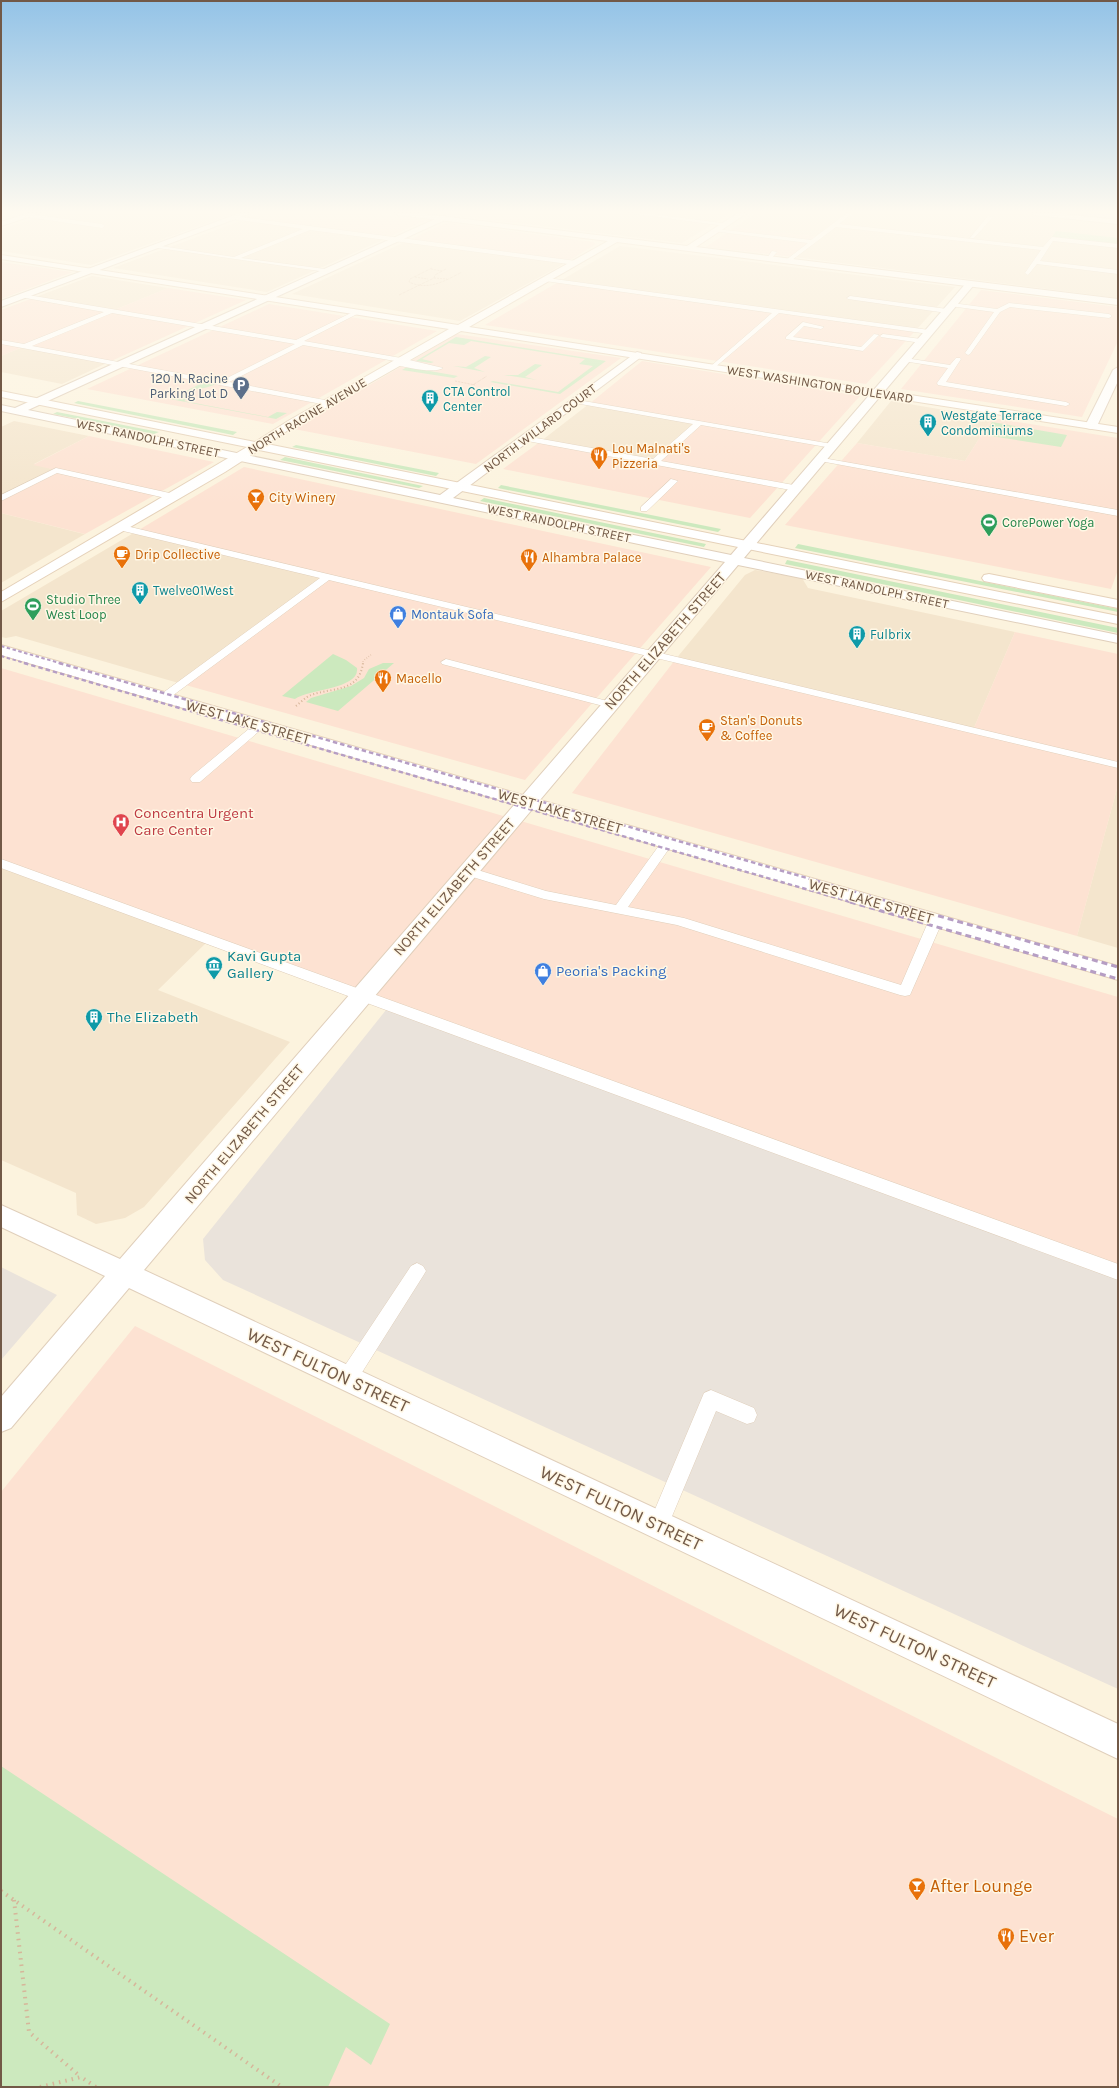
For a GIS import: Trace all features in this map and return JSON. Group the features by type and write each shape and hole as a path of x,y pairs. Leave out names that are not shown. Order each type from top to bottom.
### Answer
{"street":[{"path":"1,418 239,310"},
{"name":"WEST WASHINGTON BOULEVARD","path":"347,310 1118,430"},
{"name":"NORTH RACINE AVENUE","path":"1,598 174,497 327,403 398,362 493,310"},
{"name":"NORTH ELIZABETH STREET","path":"1,1418 947,310"},
{"name":"NORTH WILLARD COURT","path":"443,499 637,355"},
{"path":"1092,426 1115,386 1118,370"},
{"name":"WEST RANDOLPH STREET","path":"40,389 77,397"},
{"name":"WEST RANDOLPH STREET","path":"1,394 461,486 752,540 1118,620"},
{"name":"WEST RANDOLPH STREET","path":"1,408 443,499 752,540 1118,639"},
{"path":"257,432 289,438"},
{"name":"WEST RANDOLPH STREET","path":"462,473 490,478"},
{"path":"639,508 658,512"},
{"path":"978,576 1118,604"},
{"name":"WEST LAKE STREET","path":"1,650 1118,973"},
{"name":"WEST FULTON STREET","path":"1,1215 1118,1742"}],"lane":[{"path":"109,310 300,343 398,362"},
{"path":"774,310 930,332"},
{"path":"989,310 998,311"},
{"path":"1065,310 1109,316"},
{"path":"25,346 112,311"},
{"path":"713,367 778,311"},
{"path":"968,353 998,311"},
{"path":"222,383 357,312"},
{"path":"825,327 803,324 788,338 863,348 872,334 921,341"},
{"path":"1,342 327,403"},
{"path":"958,359 942,381 941,383 944,385 1066,404"},
{"path":"905,360 952,367"},
{"path":"575,401 832,446"},
{"path":"655,462 699,423"},
{"path":"525,438 796,488"},
{"path":"820,459 1118,513"},
{"path":"1,498 56,470 174,497"},
{"path":"639,508 674,481"},
{"path":"997,491 1002,483"},
{"path":"122,528 1118,765"},
{"path":"164,697 327,577"},
{"path":"446,662 611,705"},
{"path":"196,779 260,725"},
{"path":"620,909 667,842"},
{"path":"1,864 1118,1272"},
{"path":"468,871 544,895 679,921 905,991 936,920"},
{"path":"347,1379 417,1271"},
{"path":"658,1526 711,1399 746,1416"}],"path":[{"path":"468,388 487,376"},
{"path":"296,706 309,696 341,688 354,682 358,679 363,670 363,661 372,654"},
{"path":"1,1891 282,2087"},
{"path":"14,1900 29,2032 81,2077 96,2087"},
{"path":"40,2087 81,2077"}],"shaded area":[{"path":"1,310 223,310 109,362 25,346 1,356"},
{"path":"255,310 309,310 437,331 273,424 87,389"},
{"path":"394,310 479,310 460,321"},
{"path":"510,310 774,310 916,330 866,384 485,325"},
{"path":"774,310 934,310 916,330"},
{"path":"964,310 1118,310 1118,341 1082,417 901,389"},
{"path":"457,334 621,358 476,464 294,429"},
{"path":"25,346 109,362 62,384 1,372 1,356"},
{"path":"642,361 860,396 750,518 503,469 541,441 655,462 699,423 589,404"},
{"name":"Westgate Terrace Condominiums","path":"891,401 992,418 965,461 857,443"},
{"path":"589,404 699,423 655,462 541,441"},
{"path":"992,418 1118,438 1118,570 1111,589 785,525 857,443 965,461"},
{"path":"14,421 89,436 34,464 56,470 1,498 1,427"},
{"path":"89,436 214,462 85,534 1,513 1,498 56,470 33,465"},
{"path":"244,467 711,567 525,780 182,684 327,577 137,531"},
{"path":"1,513 80,533 85,534 1,583"},
{"name":"Twelve01West","path":"137,531 327,577 182,684 16,636 6,638 1,637 1,611"},
{"name":"Fulbrix","path":"755,570 802,578 808,588 1015,632 973,730 675,660 745,575"},
{"path":"1015,632 1118,654 1118,785 1077,936 572,793 675,660 973,730"},
{"path":"1,668 1118,997 1118,1272 1,863"},
{"path":"1118,785 1118,948 1077,936"},
{"name":"The Elizabeth","path":"1,864 209,940 158,990 290,1042 144,1207 125,1218 96,1224 77,1215 76,1193 1,1160"},
{"path":"390,1005 1118,1272 1118,1689 223,1280 205,1260 203,1239"},
{"path":"1,1267 57,1295 1,1360"},
{"path":"135,1326 1118,1819 1118,2087 1,2087 1,1492"}],"green space":[{"path":"456,337 606,361 560,394 490,382 493,381 558,392 593,366 579,364 585,359 471,341 464,345 449,343 422,359 434,362 416,361"},
{"path":"485,356 491,357 474,368 485,372 453,366 466,367"},
{"path":"535,364 542,365 525,377 537,380 504,375 518,375"},
{"path":"407,367 458,376 454,378 402,370"},
{"path":"204,382 216,384 185,393 194,395 184,401 268,417 277,412 287,413 276,419 170,399"},
{"path":"78,401 237,432 233,435 74,403"},
{"path":"57,412 159,432 154,434 53,414"},
{"path":"992,422 1067,435 1061,447 984,435"},
{"path":"296,445 439,473 436,476 292,447"},
{"path":"285,457 423,486 419,488 280,460"},
{"path":"501,485 721,529 718,532 498,488"},
{"path":"484,498 706,544 704,547 480,501"},
{"path":"798,544 1118,609 1118,612 795,548"},
{"path":"787,560 1118,628 1118,633 785,564"},
{"path":"333,654 346,660 357,668 356,675 351,680 332,688 295,699 282,696"},
{"path":"383,663 394,663 338,711 306,702 311,698 351,686 364,678 369,669"},
{"path":"1,1766 390,2024 371,2065 346,2047 328,2087 1,2087"}],"railway":[{"path":"1,646 63,664"},
{"path":"1,656 28,664"},
{"path":"24,663 854,903"},
{"path":"59,663 894,903"},
{"path":"850,902 1118,979"},
{"path":"890,902 1118,967"}],"place":[{"name":"120 N. Racine Parking Lot D","path":"241,400"},
{"name":"CTA Control Center","path":"430,413"},
{"name":"Westgate Terrace Condominiums","path":"928,437"},
{"name":"Lou Malnati's Pizzeria","path":"599,470"},
{"name":"City Winery","path":"256,512"},
{"name":"CorePower Yoga","path":"989,537"},
{"name":"Drip Collective","path":"122,569"},
{"name":"Alhambra Palace","path":"529,572"},
{"name":"Twelve01West","path":"140,605"},
{"name":"Studio Three West Loop","path":"33,621"},
{"name":"Montauk Sofa","path":"398,629"},
{"name":"Fulbrix","path":"857,649"},
{"name":"Macello","path":"383,693"},
{"name":"Stan's Donuts & Coffee","path":"707,742"},
{"name":"Concentra Urgent Care Center","path":"121,837"},
{"name":"Kavi Gupta Gallery","path":"214,980"},
{"name":"Peoria's Packing","path":"543,986"},
{"name":"The Elizabeth","path":"94,1032"},
{"name":"After Lounge","path":"917,1901"},
{"name":"Ever","path":"1006,1951"}]}
